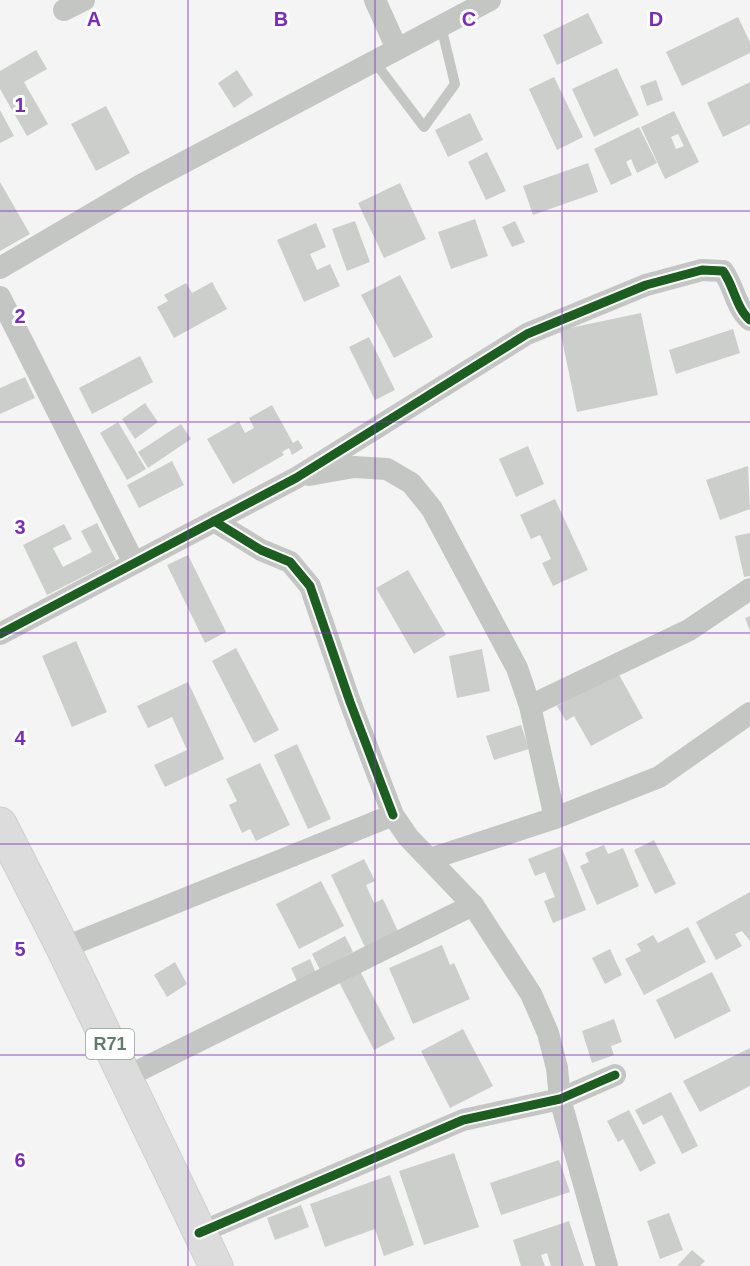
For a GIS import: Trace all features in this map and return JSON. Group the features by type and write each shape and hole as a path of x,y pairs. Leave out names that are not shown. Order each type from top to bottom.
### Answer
{"main road":[{"name":"R71","path":"0,825 63,948 216,1266"}],"street":[{"path":"375,0 397,49"},
{"path":"0,268 143,184 490,0"},
{"path":"0,634 296,478 527,334 646,285 702,270 723,271 730,281 743,314 750,320"},
{"path":"0,297 134,563"},
{"path":"296,478 354,467 387,469 411,483 432,509 517,668 530,706 555,818"},
{"path":"214,521 261,550 290,562 310,586 350,702 393,815 408,837 473,905 531,994 548,1033 557,1068 560,1099 607,1266"},
{"path":"530,706 688,630 750,589"},
{"path":"430,859 555,818 660,777 750,713"},
{"path":"63,948 393,815"},
{"path":"126,1077 473,905"},
{"path":"199,1233 463,1120 560,1099 615,1076"}],"lane":[{"path":"374,61 424,127 455,84 441,26"}],"building":[{"path":"588,13 603,43 557,65 543,35"},
{"path":"738,17 750,42 750,53 682,86 666,52"},
{"path":"36,50 47,69 24,82 48,124 27,136 0,89 0,71"},
{"path":"617,68 639,115 594,137 572,89"},
{"path":"237,70 253,95 234,108 218,83"},
{"path":"554,77 583,137 557,150 529,89"},
{"path":"656,80 663,100 647,106 640,86"},
{"path":"750,82 750,124 723,137 707,103"},
{"path":"106,106 130,153 96,171 71,124"},
{"path":"0,110 14,136 0,143"},
{"path":"674,111 699,162 665,179 641,127","holes":["678,134 684,146 676,149 671,137"]},
{"path":"470,113 483,140 448,157 435,130"},
{"path":"639,127 657,163 637,173 631,159 626,162 632,175 611,185 594,149"},
{"path":"487,152 506,191 486,200 468,162"},
{"path":"588,163 598,192 533,215 523,186"},
{"path":"0,182 30,234 0,251"},
{"path":"400,183 426,239 384,258 358,203"},
{"path":"475,219 488,256 451,269 438,232"},
{"path":"355,221 370,262 347,271 332,229"},
{"path":"515,221 525,242 512,247 502,227"},
{"path":"316,223 326,247 310,254 317,270 330,264 340,286 304,302 277,240"},
{"path":"400,275 433,337 394,358 361,295"},
{"path":"212,282 227,309 174,338 157,307 168,301 164,295 186,283 192,293"},
{"path":"641,313 658,395 577,412 560,330"},
{"path":"733,329 740,353 676,374 669,350"},
{"path":"369,337 395,390 375,400 349,347"},
{"path":"140,356 153,382 92,414 79,388"},
{"path":"25,377 35,398 0,414 0,388"},
{"path":"145,403 158,422 135,439 122,419"},
{"path":"272,405 293,443 298,440 303,448 292,455 289,448 282,452 284,455 233,484 207,439 239,421 245,433 254,428 249,418"},
{"path":"118,422 146,469 127,480 100,433"},
{"path":"181,424 191,439 148,468 138,452"},
{"path":"528,446 544,484 516,497 499,459"},
{"path":"172,461 184,485 139,508 127,485"},
{"path":"748,466 750,509 720,520 706,480"},
{"path":"555,499 588,570 553,586 542,563 551,559 540,535 531,539 520,515"},
{"path":"97,523 116,560 47,595 23,545 64,524 72,539 53,548 63,567 92,552 81,531"},
{"path":"750,533 750,576 744,577 735,536"},
{"path":"188,555 226,632 205,643 167,565"},
{"path":"408,570 446,635 414,654 376,588"},
{"path":"750,616 750,631 745,618"},
{"path":"76,641 107,712 72,727 42,656"},
{"path":"236,648 279,730 254,743 212,661"},
{"path":"482,649 490,691 457,698 449,656"},
{"path":"617,671 643,718 591,746 574,716 566,721 557,706"},
{"path":"188,682 224,759 165,787 154,765 187,750 172,717 148,728 137,706"},
{"path":"521,725 529,749 494,760 486,736"},
{"path":"297,744 331,819 308,829 274,755"},
{"path":"260,763 290,825 256,841 250,829 242,833 229,805 237,801 226,779"},
{"path":"654,840 676,884 655,894 634,850"},
{"path":"604,845 608,854 623,848 639,886 597,905 580,866 589,862 585,853"},
{"path":"561,846 586,910 553,923 544,901 555,897 545,872 535,876 528,859"},
{"path":"364,859 375,881 366,885 374,903 383,899 398,931 365,947 331,875"},
{"path":"321,881 344,926 299,949 276,904"},
{"path":"750,892 750,941 742,931 735,934 742,946 716,960 696,922"},
{"path":"688,927 706,962 644,995 625,959 641,951 637,944 653,935 658,943"},
{"path":"345,936 353,952 320,970 312,954"},
{"path":"442,945 450,965 454,963 470,999 413,1024 389,968"},
{"path":"610,949 622,975 605,984 592,958"},
{"path":"310,959 316,973 297,981 291,968"},
{"path":"175,962 187,984 167,997 154,975"},
{"path":"360,971 395,1039 374,1050 339,982"},
{"path":"712,972 731,1011 675,1039 656,1000"},
{"path":"614,1019 622,1042 611,1046 614,1055 592,1063 582,1031"},
{"path":"463,1029 493,1086 450,1108 421,1051"},
{"path":"750,1048 750,1086 700,1112 683,1081"},
{"path":"671,1092 698,1146 682,1154 662,1115 643,1125 635,1110"},
{"path":"629,1110 656,1163 640,1172 623,1139 618,1142 607,1121"},
{"path":"454,1153 479,1227 424,1245 399,1171"},
{"path":"559,1160 570,1192 501,1215 490,1183"},
{"path":"390,1175 414,1245 384,1256 375,1229 325,1247 310,1204"},
{"path":"301,1205 309,1227 275,1240 267,1218"},
{"path":"669,1213 683,1250 660,1259 647,1221"},
{"path":"569,1221 584,1266 551,1266 547,1253 541,1255 545,1266 521,1266 513,1240"},
{"path":"692,1250 705,1261 700,1266 677,1266"}],"cycle path":[{"path":"0,634 296,478 527,334 646,285 702,270 723,271 741,309 750,320"},
{"path":"214,521 261,550 290,562 310,586 350,702 393,815"},
{"path":"199,1233 463,1120 560,1099 615,1075"}]}
